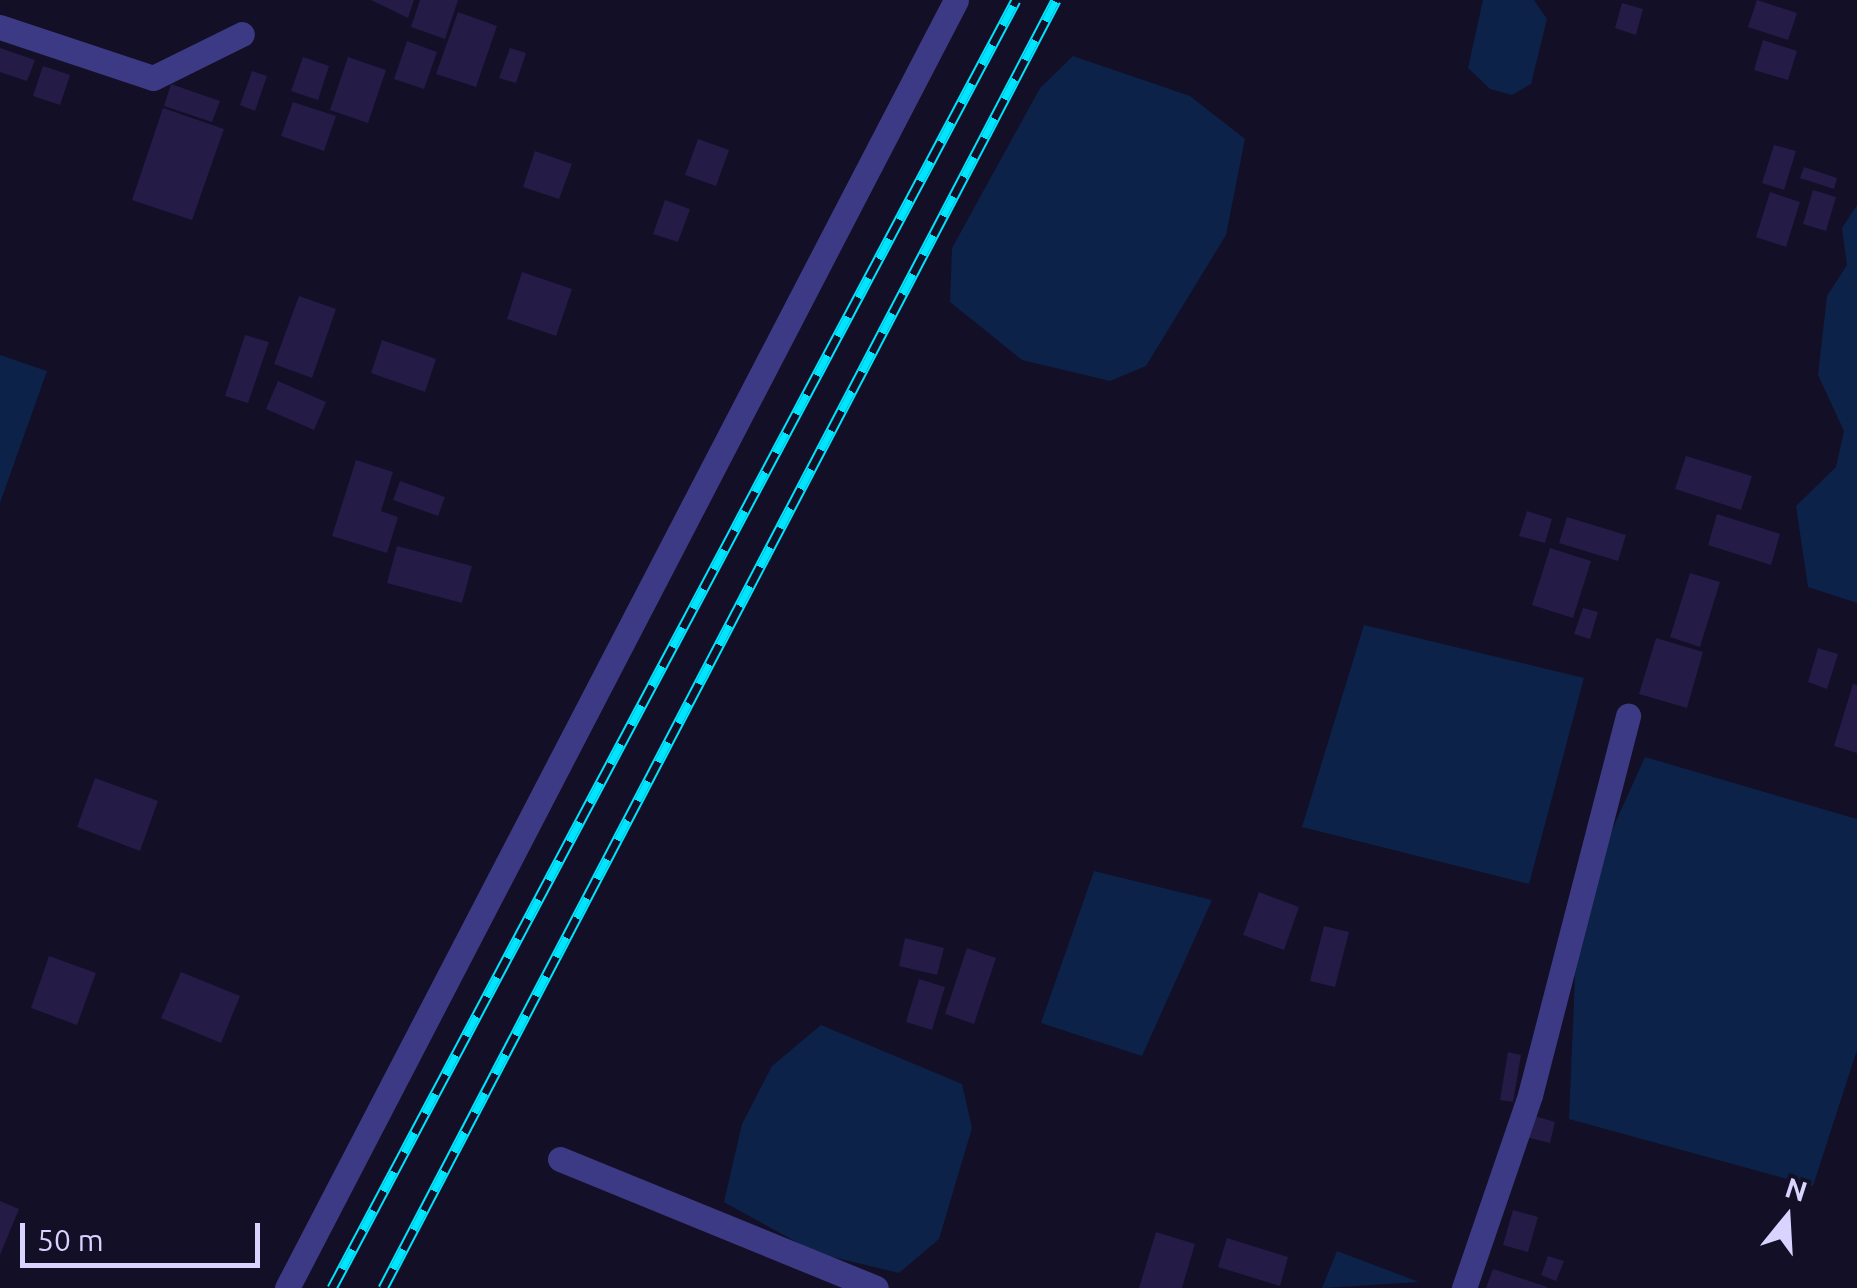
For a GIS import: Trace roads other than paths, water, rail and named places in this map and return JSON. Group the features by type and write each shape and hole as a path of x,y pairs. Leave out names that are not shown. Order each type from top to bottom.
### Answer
{"street":[{"path":"287,1288 956,0"},
{"path":"0,27 152,78 242,34"},
{"path":"1464,1288 1530,1095 1628,714"},
{"path":"560,1159 876,1288"}],"water":[{"path":"1483,0 1534,0 1547,19 1531,84 1512,95 1490,89 1468,68"},
{"path":"1073,56 1190,96 1245,139 1226,235 1146,366 1110,381 1022,360 950,302 952,248 1040,88"},
{"path":"1857,205 1857,603 1808,587 1796,506 1836,467 1844,431 1818,375 1827,296 1847,265 1842,228"},
{"path":"0,355 47,371 0,503"},
{"path":"1364,625 1584,678 1529,884 1302,827"},
{"path":"1645,757 1857,819 1857,1050 1813,1186 1569,1119 1578,905"},
{"path":"1094,871 1212,900 1142,1056 1041,1023"},
{"path":"821,1025 962,1084 972,1128 939,1239 899,1273 816,1253 724,1202 742,1124 772,1066"},
{"path":"1337,1251 1419,1282 1322,1288"}],"railway":[{"path":"332,1288 1016,0"},
{"path":"383,1288 1056,0"}]}
